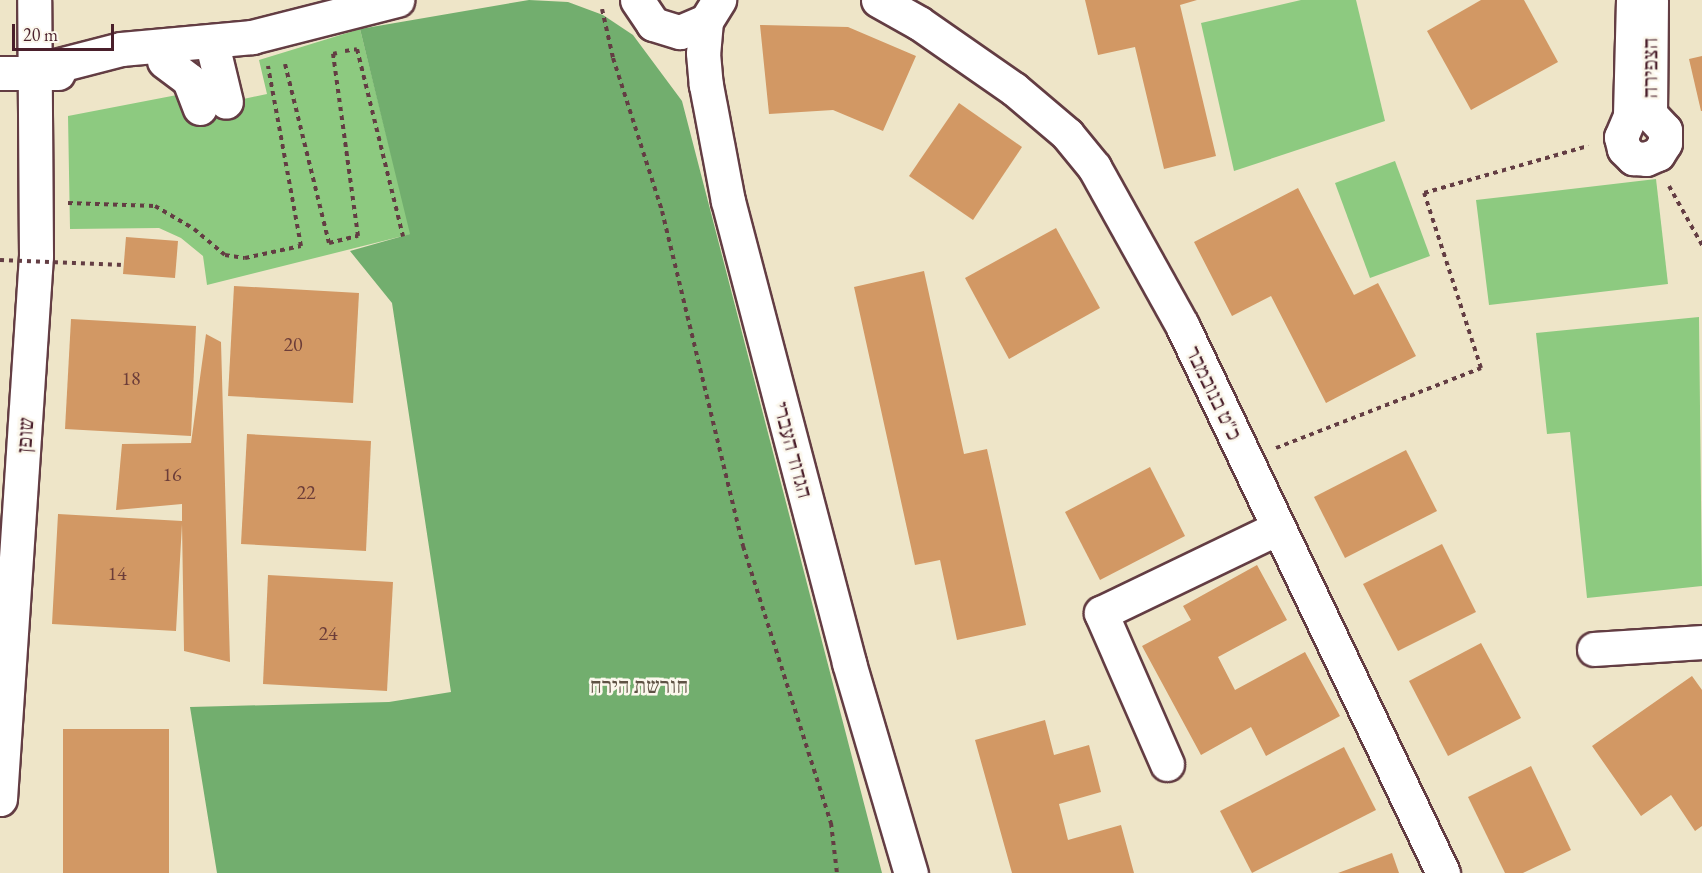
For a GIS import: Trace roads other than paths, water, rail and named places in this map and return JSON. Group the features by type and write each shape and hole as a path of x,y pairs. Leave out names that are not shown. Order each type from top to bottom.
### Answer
{"street":[{"name":"שופן","path":"0,799 37,202 34,0"},
{"path":"0,73 36,71 81,74 214,52 252,37 397,0"},
{"path":"636,0 653,24 666,30 694,29 712,10"},
{"name":"כ\"ט בנובמבר","path":"878,0 919,23 1014,89 1067,134 1094,167 1150,264 1443,873"},
{"name":"הצפירה","path":"1633,0 1630,116 1621,137 1624,149 1634,158 1653,156 1665,143 1661,125 1650,114 1651,0"},
{"name":"הגדוד העברי","path":"712,10 703,53 728,201 849,663 910,873"},
{"path":"36,71 121,49 252,37"},
{"path":"164,61 189,80 213,105 214,52"},
{"path":"1167,764 1101,614 1278,528"},
{"path":"1594,649 1702,642"}],"park label":[{"name":"חורשת הירח","path":"639,686"}]}
